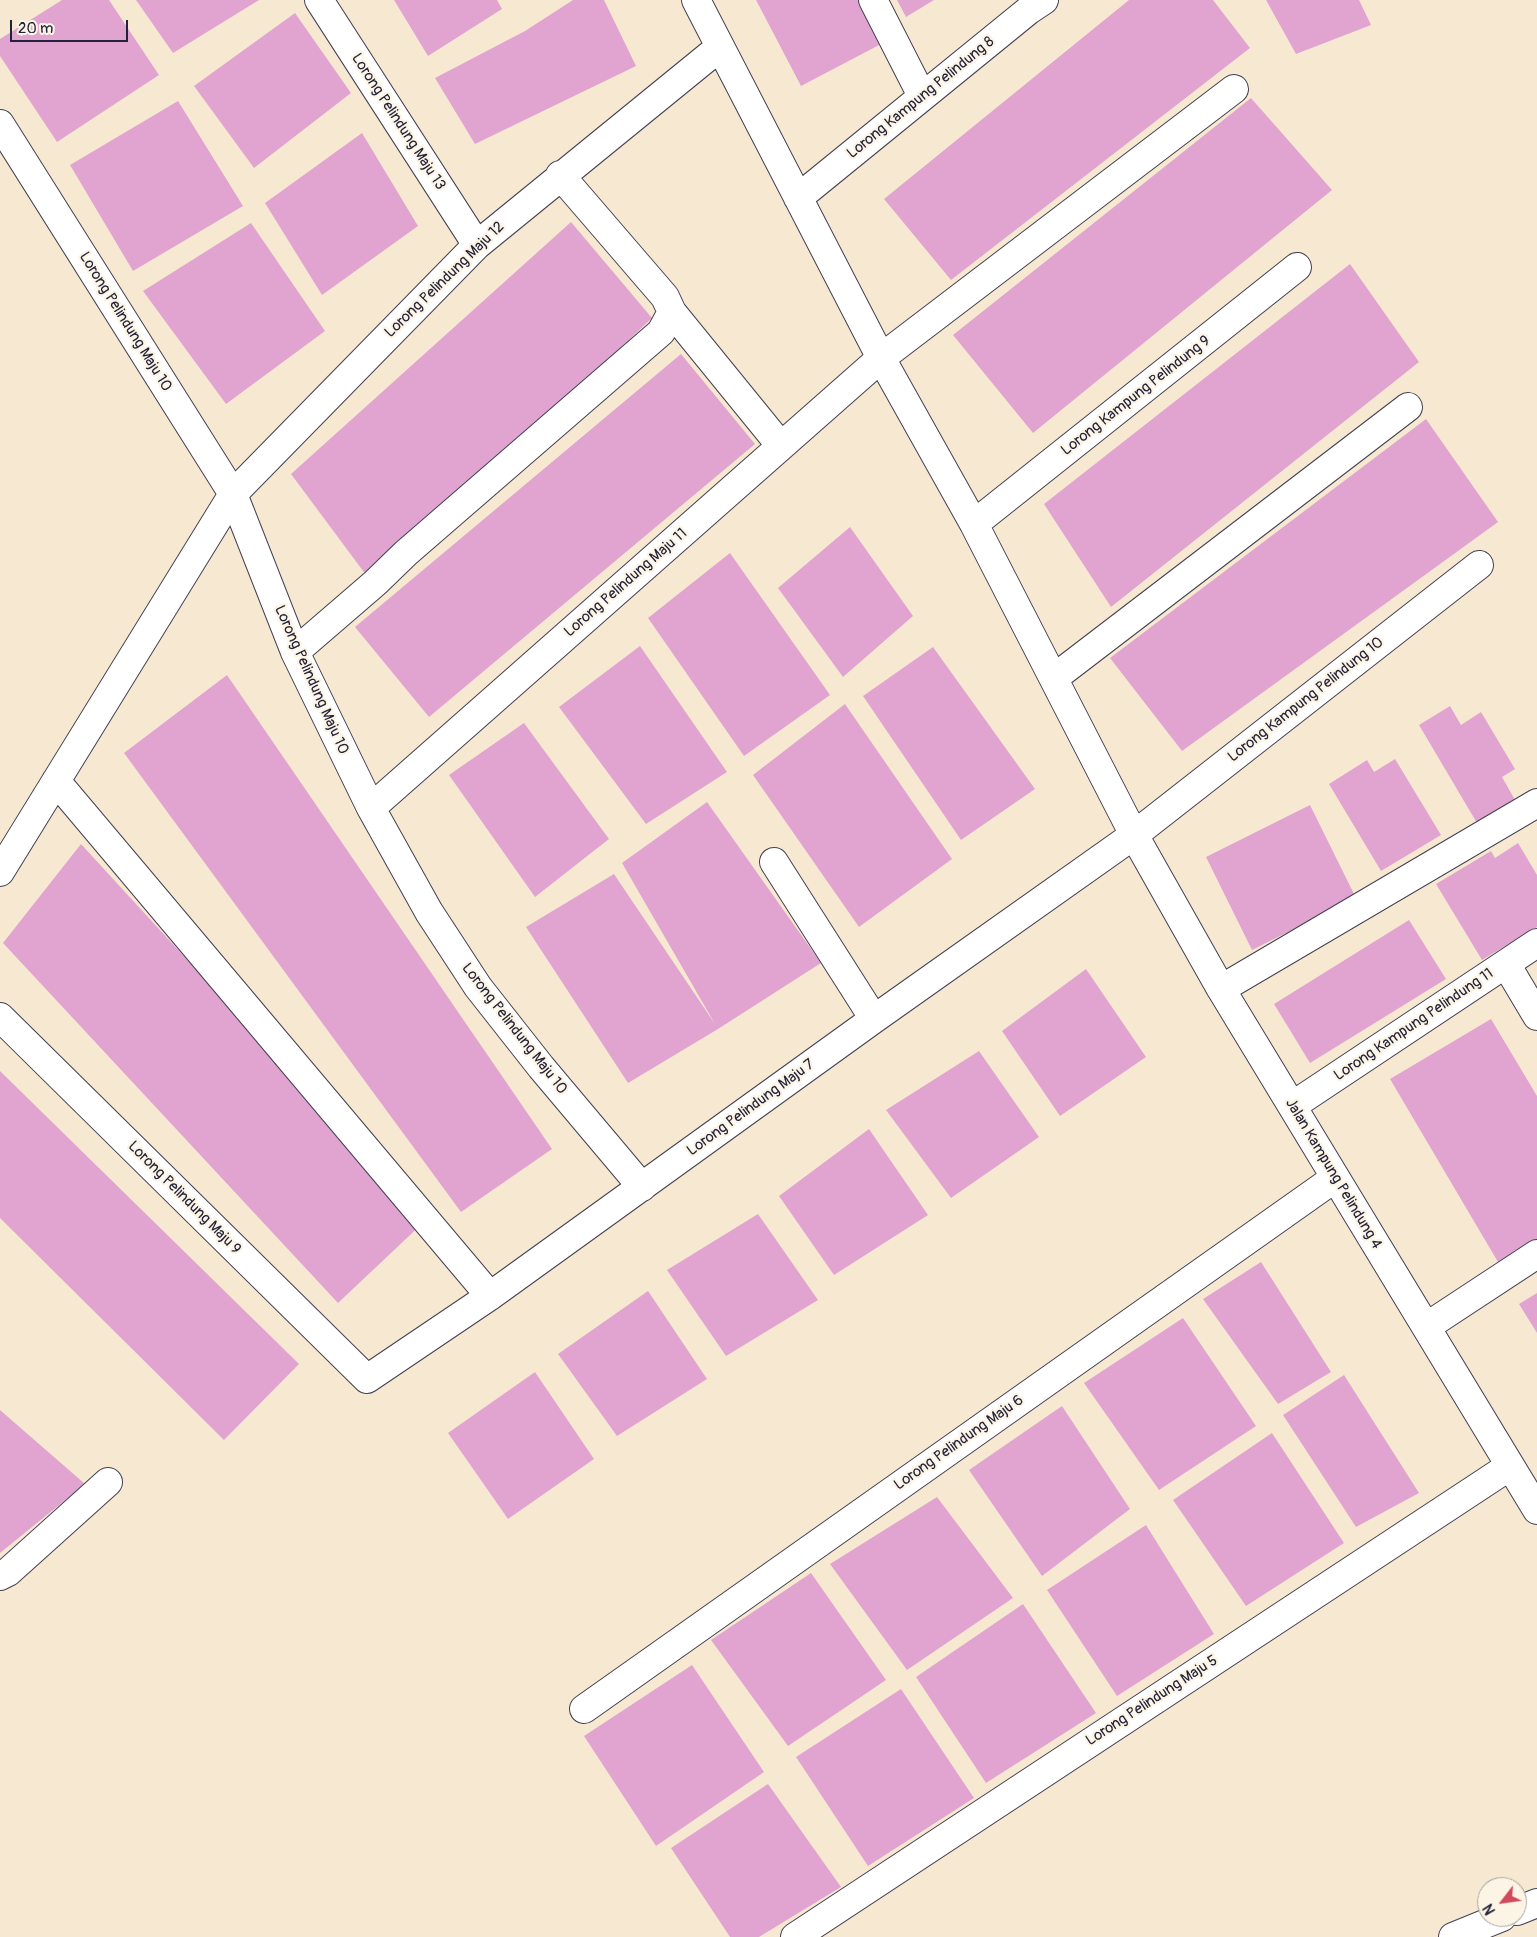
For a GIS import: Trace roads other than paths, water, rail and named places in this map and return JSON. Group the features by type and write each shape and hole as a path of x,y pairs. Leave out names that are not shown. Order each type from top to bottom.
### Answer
{"street":[{"name":"Lorong Pelindung Maju 13","path":"319,0 477,245"},
{"name":"Jalan Kampung Pelindung 4","path":"696,0 881,358 974,524 1134,835 1221,989 1537,1510"},
{"path":"873,0 922,96"},
{"name":"Lorong Kampung Pelindung 8","path":"798,198 1032,3"},
{"name":"Lorong Pelindung Maju 12","path":"0,872 233,494 477,245 560,175 720,47"},
{"name":"Lorong Pelindung Maju 11","path":"371,808 881,358 1234,89"},
{"name":"Lorong Pelindung Maju 10","path":"0,124 233,494 295,652 371,808 429,912 478,987 541,1067 642,1187"},
{"path":"560,175 664,297 672,312 781,446"},
{"name":"Lorong Kampung Pelindung 9","path":"974,524 1298,267"},
{"path":"295,652 661,332 672,312"},
{"path":"1054,678 1408,407"},
{"name":"Lorong Kampung Pelindung 10","path":"1134,835 1479,565"},
{"path":"56,781 490,1296"},
{"path":"1221,989 1537,803"},
{"name":"Lorong Pelindung Maju 7","path":"368,1379 490,1296 874,1019 1134,835"},
{"path":"774,862 874,1019"},
{"name":"Lorong Kampung Pelindung 11","path":"1292,1106 1537,943"},
{"path":"1506,964 1537,1016"},
{"name":"Lorong Pelindung Maju 9","path":"0,1017 368,1379"},
{"name":"Lorong Pelindung Maju 6","path":"584,1709 1335,1178"},
{"path":"1426,1326 1537,1254"},
{"name":"Lorong Pelindung Maju 5","path":"795,1937 1510,1466"},
{"path":"0,1576 8,1572 108,1482"},
{"path":"1453,1937 1478,1927"}]}
